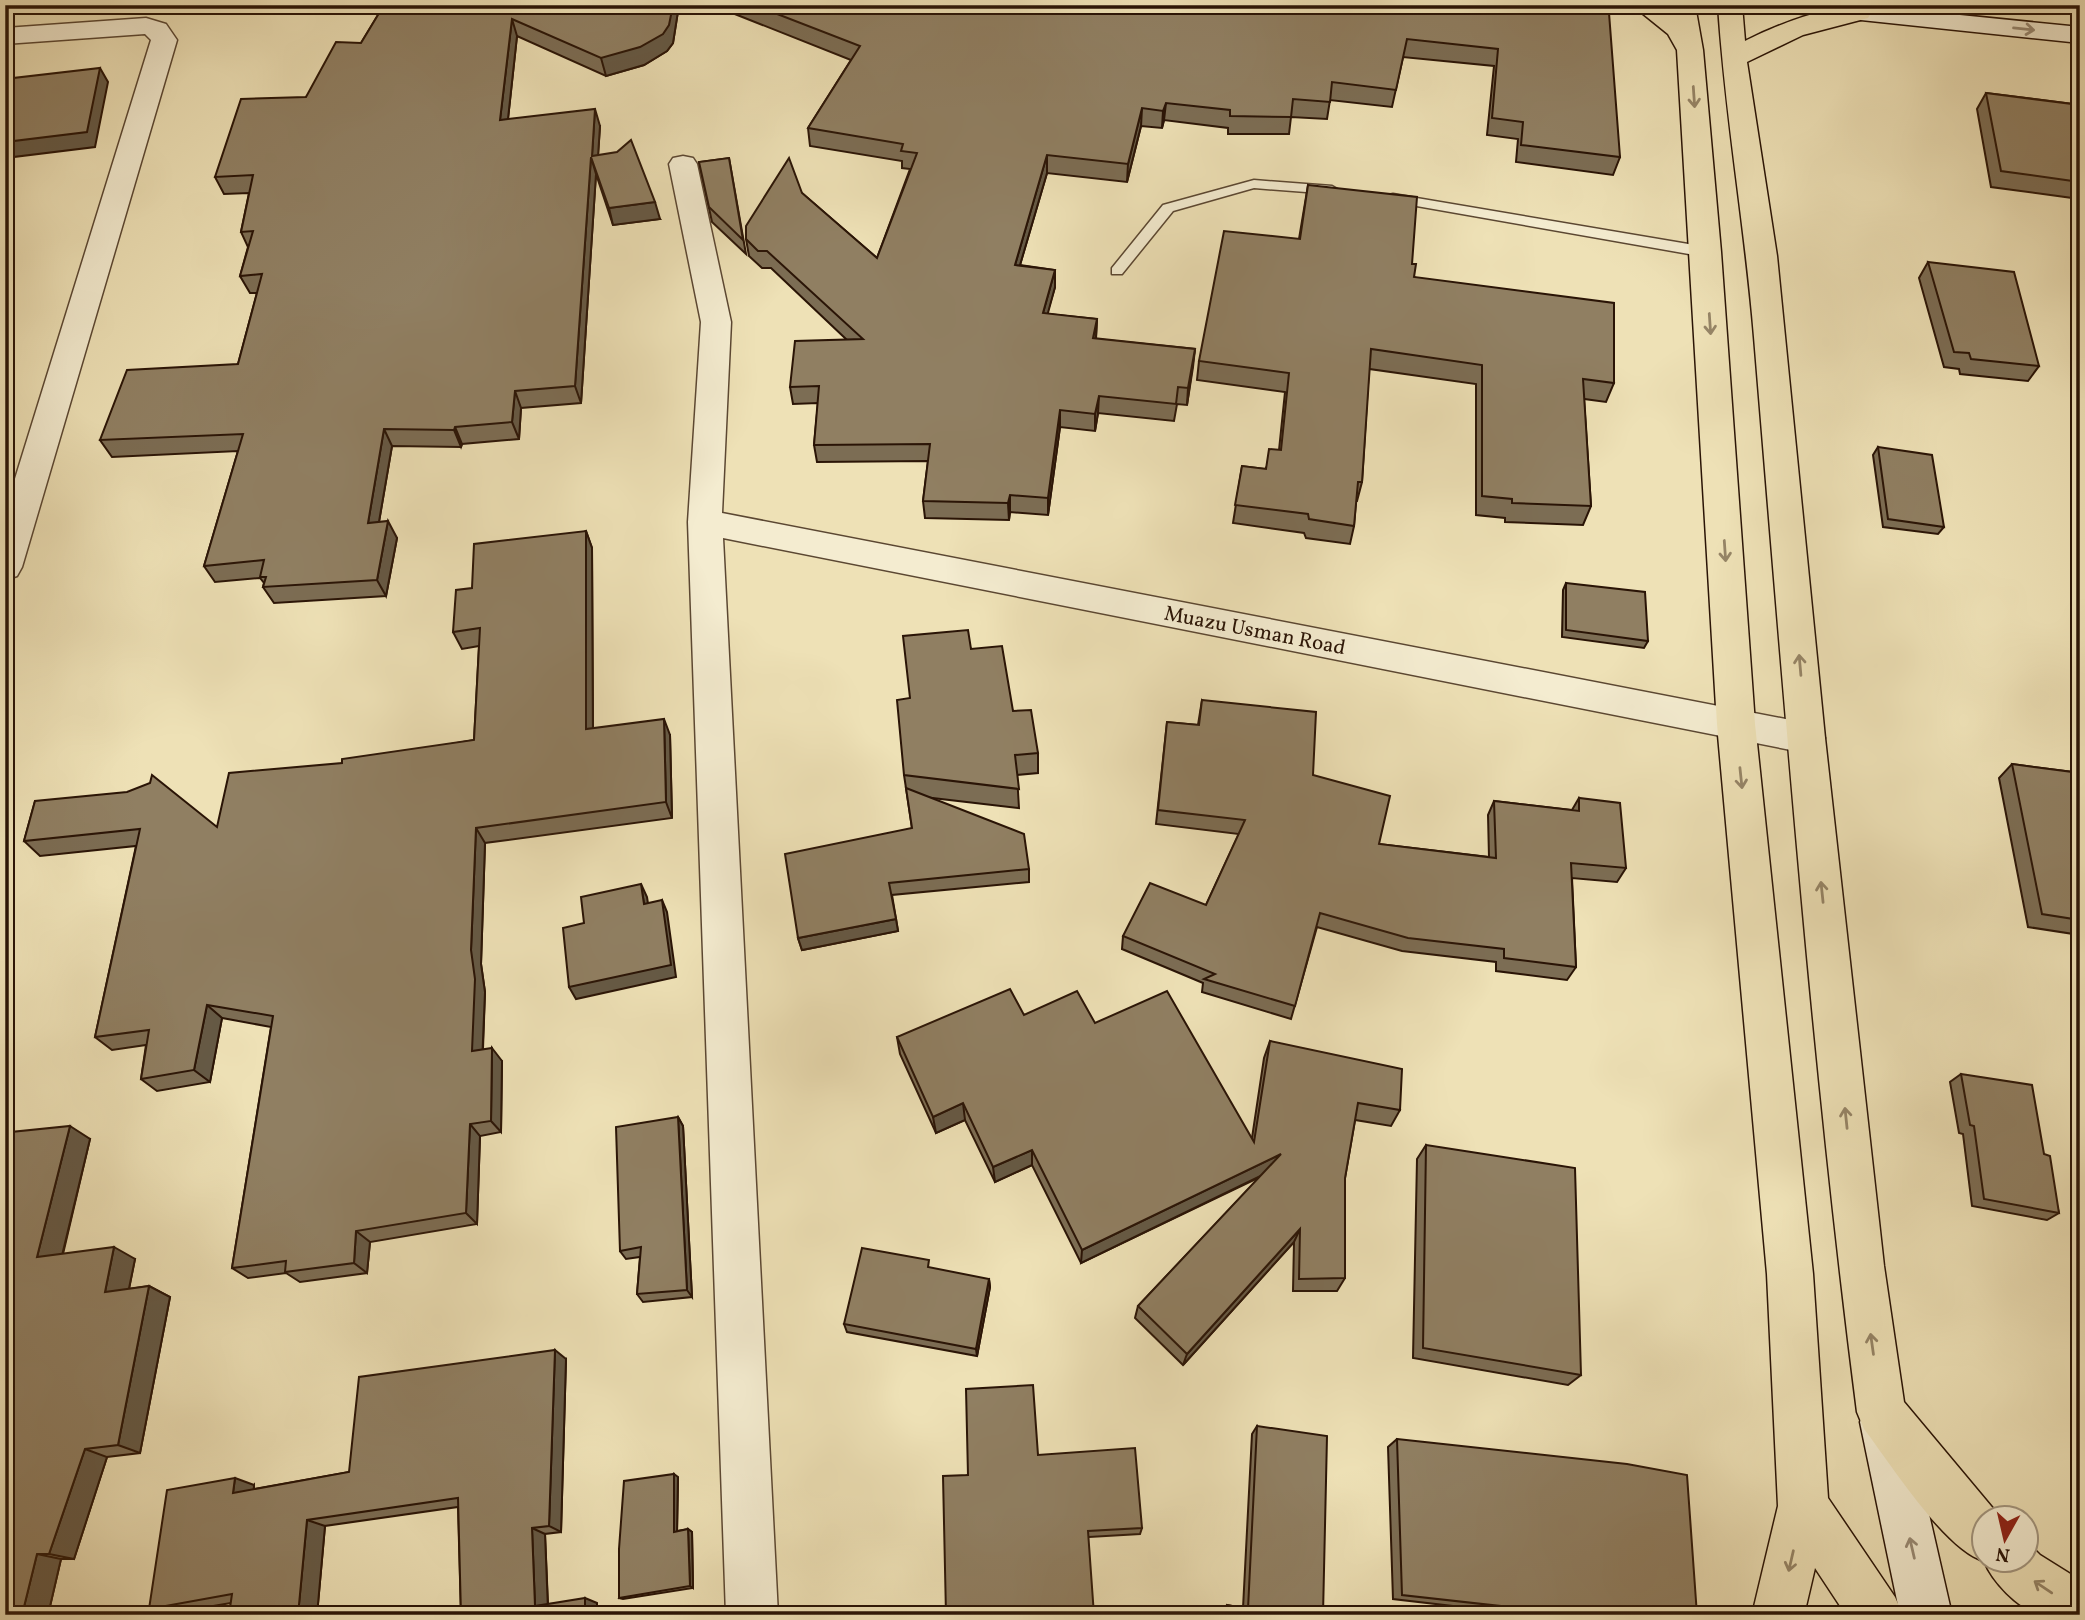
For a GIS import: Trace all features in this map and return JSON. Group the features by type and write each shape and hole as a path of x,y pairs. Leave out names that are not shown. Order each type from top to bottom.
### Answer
{"main road":[{"path":"1644,5 1678,29 1690,50"},
{"path":"1683,5 1690,50 1706,252 1736,724 1790,1274 1803,1506 1778,1615"},
{"path":"1730,5 1734,59 1762,256 1806,738 1860,1252 1881,1412 1969,1522"},
{"path":"1734,59 1765,39 1820,21 1859,13"},
{"path":"1803,1506 1877,1615"},
{"path":"2024,1574 2080,1611"}],"street":[{"path":"1785,5 2080,35"},
{"path":"2017,5 2080,12"},
{"path":"5,36 146,26 157,29 164,40 5,567"},
{"path":"683,164 716,322 705,522 752,1615"},
{"name":"Muazu Usman Road","path":"705,522 1806,738"},
{"path":"1881,1412 1926,1615"}],"lane":[{"path":"1117,271 1168,208 1254,184 1342,191"},
{"path":"1381,195 1706,252"}],"building":[{"path":"384,5 673,5 669,25 663,34 640,47 601,58 512,19 500,120 595,109 592,156 617,152 631,140 655,202 609,208 591,157 575,386 515,391 512,422 455,427 454,430 384,429 368,523 388,521 377,580 263,587 266,577 260,577 264,560 204,566 243,434 100,440 127,370 238,364 262,274 240,276 253,231 241,232 253,175 215,177 241,99 306,97 336,42 361,43"},
{"path":"754,5 1496,5 1554,12 1554,8 1609,13 1620,157 1521,145 1523,122 1492,118 1498,49 1407,39 1396,90 1332,82 1330,102 1293,99 1291,117 1230,116 1230,110 1166,103 1163,111 1142,108 1128,164 1047,155 1015,265 1055,270 1043,313 1097,319 1093,338 1195,349 1188,388 1178,387 1176,404 1099,396 1095,414 1060,410 1048,498 1010,495 1008,503 923,501 930,444 814,445 819,386 790,387 795,341 863,339 767,251 758,251 746,239 746,226 789,158 802,193 877,258 917,153 901,151 903,144 808,128 860,46"},
{"path":"100,68 87,132 5,142 5,79"},
{"path":"1986,93 2080,105 2080,182 2001,171"},
{"path":"729,158 743,240 709,207 699,162"},
{"path":"1308,185 1417,197 1412,264 1416,264 1414,277 1614,303 1614,383 1583,379 1591,506 1512,503 1512,499 1482,496 1482,365 1371,349 1362,482 1358,482 1354,526 1309,519 1308,514 1235,505 1242,466 1266,469 1269,449 1281,450 1289,373 1199,361 1224,231 1300,239"},
{"path":"1928,262 2014,272 2039,366 1971,359 1969,353 1954,352"},
{"path":"1878,447 1932,455 1944,527 1888,519"},
{"path":"586,531 586,729 664,719 666,802 476,828 471,950 475,979 472,1051 492,1048 491,1121 470,1124 466,1213 356,1231 354,1263 285,1272 286,1261 232,1268 273,1016 207,1005 194,1070 141,1079 149,1030 95,1037 140,829 24,841 35,801 127,792 150,783 152,775 217,827 229,773 342,763 342,759 474,740 480,628 453,632 456,590 472,588 474,544"},
{"path":"1566,583 1645,592 1648,641 1566,630"},
{"path":"968,630 971,649 1002,646 1013,711 1031,710 1038,753 1015,755 1019,789 904,775 897,700 910,698 903,636"},
{"path":"1202,700 1316,712 1313,775 1390,796 1379,844 1496,858 1494,801 1579,811 1579,798 1620,803 1626,868 1571,863 1576,967 1504,958 1504,949 1408,938 1320,913 1295,1006 1204,979 1215,974 1123,936 1150,883 1206,905 1245,820 1158,810 1167,722 1199,725"},
{"path":"2012,764 2080,773 2080,920 2042,914"},
{"path":"906,788 1024,834 1029,869 889,883 896,919 798,938 785,854 912,828"},
{"path":"641,884 644,904 662,900 671,965 569,987 563,928 584,923 581,897"},
{"path":"1010,989 1024,1015 1077,991 1095,1023 1167,991 1254,1142 1270,1041 1402,1069 1400,1110 1358,1103 1345,1178 1345,1278 1299,1279 1300,1229 1187,1354 1138,1306 1281,1154 1082,1250 1032,1150 993,1167 963,1103 933,1117 897,1037"},
{"path":"1961,1074 2032,1085 2044,1154 2050,1156 2059,1213 1984,1199 1974,1126 1970,1125"},
{"path":"678,1117 687,1290 637,1294 641,1247 620,1251 616,1127"},
{"path":"70,1126 37,1257 114,1247 105,1292 149,1286 118,1445 85,1449 49,1554 37,1554 22,1615 5,1615 5,1154 11,1132"},
{"path":"1426,1145 1575,1168 1581,1375 1423,1348"},
{"path":"862,1248 929,1260 928,1267 989,1279 976,1349 844,1324"},
{"path":"555,1350 549,1526 532,1528 535,1606 585,1598 585,1615 461,1615 458,1498 307,1520 298,1615 229,1615 232,1594 149,1609 167,1490 235,1478 233,1493 349,1472 359,1377"},
{"path":"1033,1385 1038,1455 1135,1448 1142,1528 1088,1531 1094,1615 946,1615 943,1476 968,1475 966,1389"},
{"path":"1257,1426 1327,1436 1323,1615 1227,1615 1227,1605 1248,1609"},
{"path":"1397,1439 1627,1464 1687,1475 1697,1615 1545,1615 1545,1611 1402,1595"},
{"path":"674,1474 674,1532 688,1529 690,1586 619,1598 624,1481"}]}
